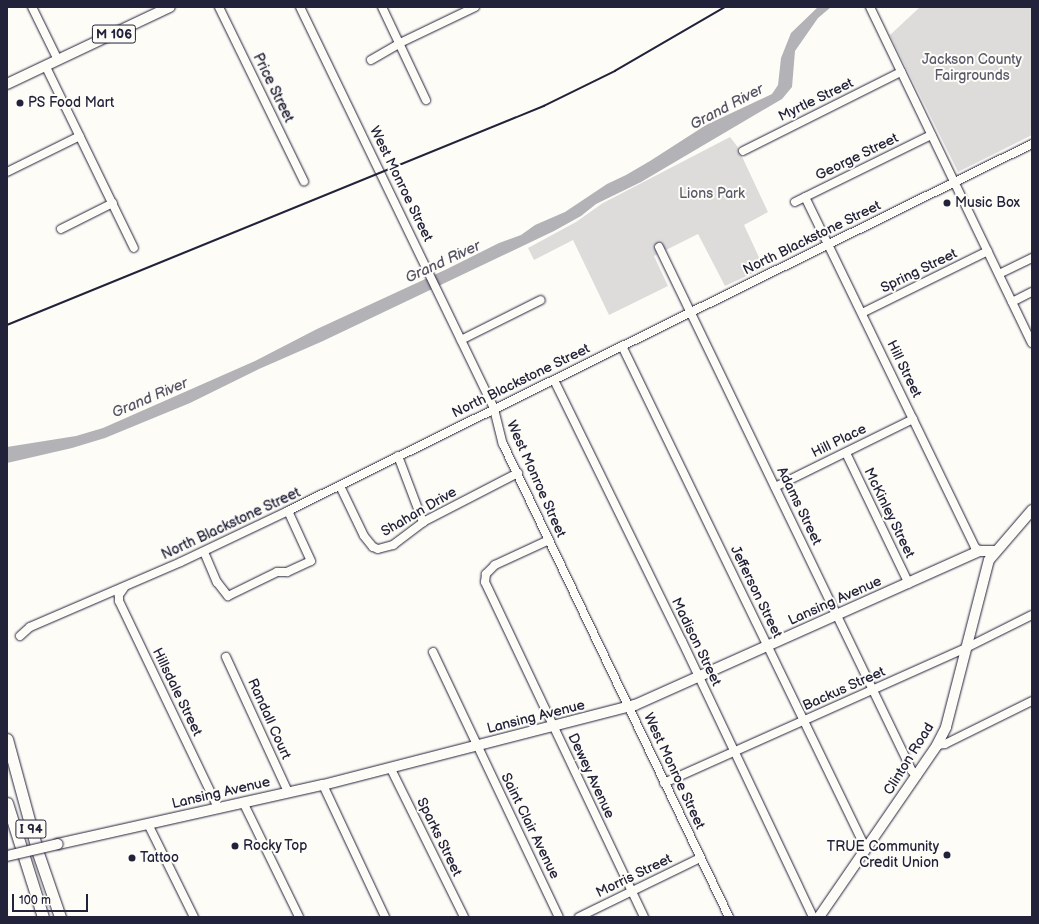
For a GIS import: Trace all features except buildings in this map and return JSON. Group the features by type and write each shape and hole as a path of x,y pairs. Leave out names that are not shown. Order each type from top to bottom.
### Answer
{"highway":[{"name":"I 94","path":"7,739 38,853 60,917"},
{"name":"I 94","path":"7,803 43,917"}],"main road":[{"name":"M 106","path":"7,84 159,10 170,7"},
{"path":"996,551 1032,510"},
{"name":"Lansing Avenue","path":"7,856 391,769 477,746 554,728 628,707 838,616 980,551 996,551"},
{"name":"Clinton Road","path":"819,917 917,776 937,745 946,727 987,567 996,551"}],"street":[{"path":"32,7 58,60"},
{"name":"Price Street","path":"218,7 304,181"},
{"name":"West Monroe Street","path":"300,7 494,409 503,444 729,917"},
{"path":"382,7 426,100"},
{"path":"370,60 400,43 475,7"},
{"path":"870,7 1032,343"},
{"path":"46,66 134,248"},
{"name":"Myrtle Street","path":"743,151 901,72"},
{"name":"George Street","path":"795,202 931,135"},
{"path":"7,172 80,136"},
{"name":"North Blackstone Street","path":"20,636 30,627 124,588 204,552 340,486 1032,144"},
{"name":"Hill Street","path":"805,197 975,547 980,551"},
{"path":"61,229 113,203"},
{"name":"Adams Street","path":"659,246 912,771 917,776"},
{"name":"Spring Street","path":"862,313 988,251"},
{"path":"999,274 1032,258"},
{"path":"1012,302 1032,292"},
{"path":"461,340 541,300"},
{"name":"Jefferson Street","path":"622,346 866,849"},
{"name":"Madison Street","path":"554,380 813,917"},
{"name":"Hill Place","path":"775,487 913,419"},
{"name":"McKinley Street","path":"846,453 909,584"},
{"path":"398,456 423,522"},
{"name":"Shahan Drive","path":"340,486 364,536 373,547 388,547 423,522 518,473"},
{"path":"204,552 217,582 228,596 277,572 288,572 311,561 288,511"},
{"name":"Dewey Avenue","path":"549,540 495,565 486,574 485,582 644,917"},
{"name":"Hillsdale Street","path":"124,588 119,595 119,601 218,808"},
{"name":"Backus Street","path":"664,783 874,690 1032,616"},
{"name":"Saint Clair Avenue","path":"433,652 559,917"},
{"name":"Randall Court","path":"226,657 288,792"},
{"path":"937,745 945,744 1032,701"},
{"name":"Sparks Street","path":"391,769 464,917"},
{"path":"323,785 385,917"},
{"path":"243,802 298,917"},
{"path":"148,824 194,917"},
{"name":"Morris Street","path":"579,917 700,858"}],"green space":[{"name":"Jackson County Fairgrounds","path":"920,7 1032,7 1032,135 958,172 890,35"},
{"name":"Lions Park","path":"730,137 737,146 768,212 744,225 764,268 725,286 698,234 654,256 668,286 609,315 573,240 534,260 528,248 576,222 603,203"}],"shaded area":[{"name":"Grand River","path":"818,7 831,7 818,18 795,51 792,87 782,99 641,182 596,204 581,216 554,231 323,341 259,369 190,403 105,438 72,448 7,463 7,447 76,436 103,428 255,361 317,329 447,269 499,243 521,235 535,225 565,212 607,184 650,161 706,125 772,94 778,85 781,58 791,33"}],"railway":[{"path":"7,325 544,106 615,71 725,7"}],"place":[{"name":"PS Food Mart","path":"20,103"},
{"name":"Music Box","path":"947,203"},
{"name":"Rocky Top","path":"235,846"},
{"name":"TRUE Community Credit Union","path":"947,855"},
{"name":"Tattoo","path":"132,858"}]}
